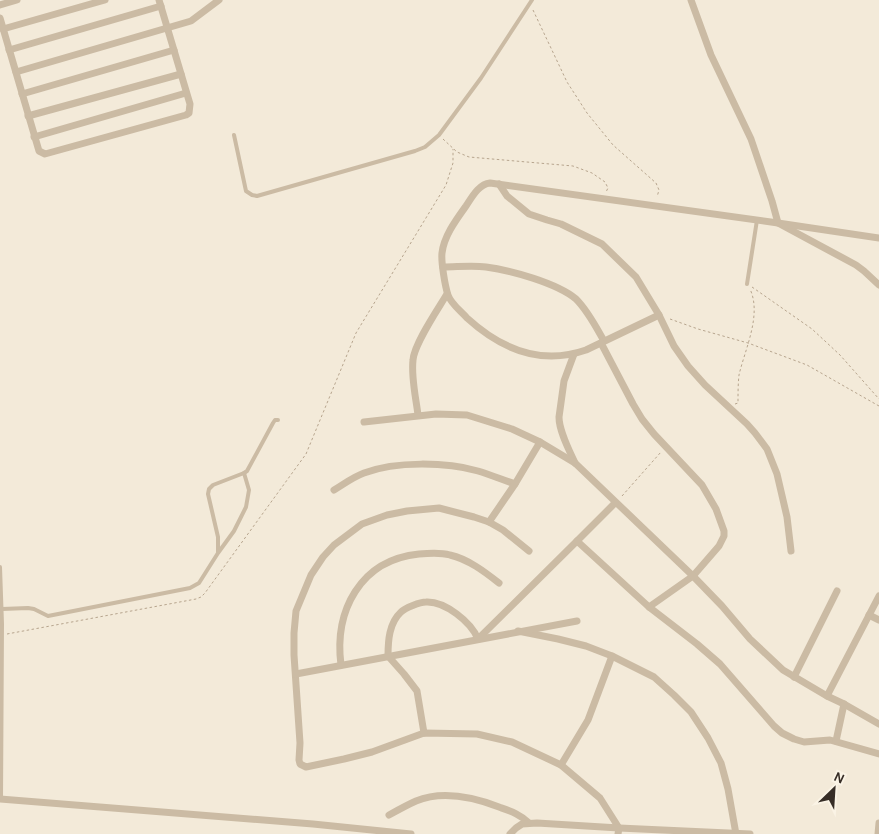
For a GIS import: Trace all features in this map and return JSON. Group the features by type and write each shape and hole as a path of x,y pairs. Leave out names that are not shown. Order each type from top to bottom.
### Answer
{"street":[{"path":"0,5 17,0"},
{"path":"3,29 105,0"},
{"path":"16,72 191,21 219,0"},
{"path":"691,0 711,56 751,139 778,223 856,265 879,286"},
{"path":"0,18 9,50 16,72 38,151 45,154 186,116 189,113 190,104 160,3 9,50"},
{"path":"22,94 174,50"},
{"path":"28,116 181,74"},
{"path":"34,137 186,93"},
{"path":"659,315 574,354 542,356 506,346 479,328 456,306 447,294 442,254 445,242 459,216 482,185 488,183 879,238"},
{"path":"499,184 507,196 529,214 561,224 602,244 636,277 659,315 674,346 688,366 755,433 770,456 777,474 787,517 791,551"},
{"path":"443,267 484,266 512,272 534,278 565,292 577,301 588,314 637,411 654,434 702,485 716,509 724,536 719,546 693,576 649,607"},
{"path":"418,415 412,370 413,356 421,338 447,294"},
{"path":"574,354 564,381 559,422 575,463"},
{"path":"364,422 418,415 467,415 512,429 540,442 575,463 693,576 771,660 783,670 879,724"},
{"path":"489,522 540,442"},
{"path":"334,490 351,479 383,467 433,464 479,471 515,484"},
{"path":"478,639 615,503"},
{"path":"529,551 503,530 489,522 439,508 387,515 362,524 334,545 311,575 296,611 294,655 300,743 299,760 306,767 328,763 372,752 424,733 477,734 512,742 561,765 600,798 618,831"},
{"path":"577,541 649,607 720,664 782,733 804,742 830,740 879,754"},
{"path":"341,665 339,651 341,630 353,594 363,580 374,570 390,561 409,555 428,553 450,554 467,561 499,583"},
{"path":"794,677 837,591"},
{"path":"827,696 879,596"},
{"path":"424,733 416,690 388,656 388,642 394,622 401,612 412,606 426,602 436,604 458,614 475,631 478,639"},
{"path":"869,615 879,620"},
{"path":"296,674 577,621"},
{"path":"518,631 586,646 612,656 654,677 674,695 691,712 721,762 736,834"},
{"path":"561,765 588,720 612,656"},
{"path":"836,741 844,704"},
{"path":"389,815 416,801 450,795 475,798 518,814 529,823"},
{"path":"1,799 313,824 411,834"},
{"path":"510,834 522,824 537,823 618,831 750,834"},
{"path":"878,834 879,823"}],"lane":[{"path":"234,135 246,191 257,196 415,152 425,147 439,135 481,78 531,2"},
{"path":"747,284 757,220"},
{"path":"218,553 218,537 209,491 213,485 244,473 252,464 273,423 275,420 278,420"},
{"path":"2,609 28,608 48,616 190,588 199,583 234,531 246,507 249,490 244,473"},
{"path":"0,567 2,609 1,799"}],"path":[{"path":"531,2 567,82 586,113 613,145 656,184 659,190 656,206"},
{"path":"439,135 453,149 469,157 573,166 592,173 605,182 608,188 601,198"},
{"path":"2,635 196,600 205,593 306,454 356,333 446,185 453,163 453,149"},
{"path":"729,406 738,403 739,377 754,316 752,293 747,284"},
{"path":"747,284 812,329 840,355 879,399"},
{"path":"659,315 698,329 748,343 807,365 879,406"},
{"path":"615,503 666,446"}]}
